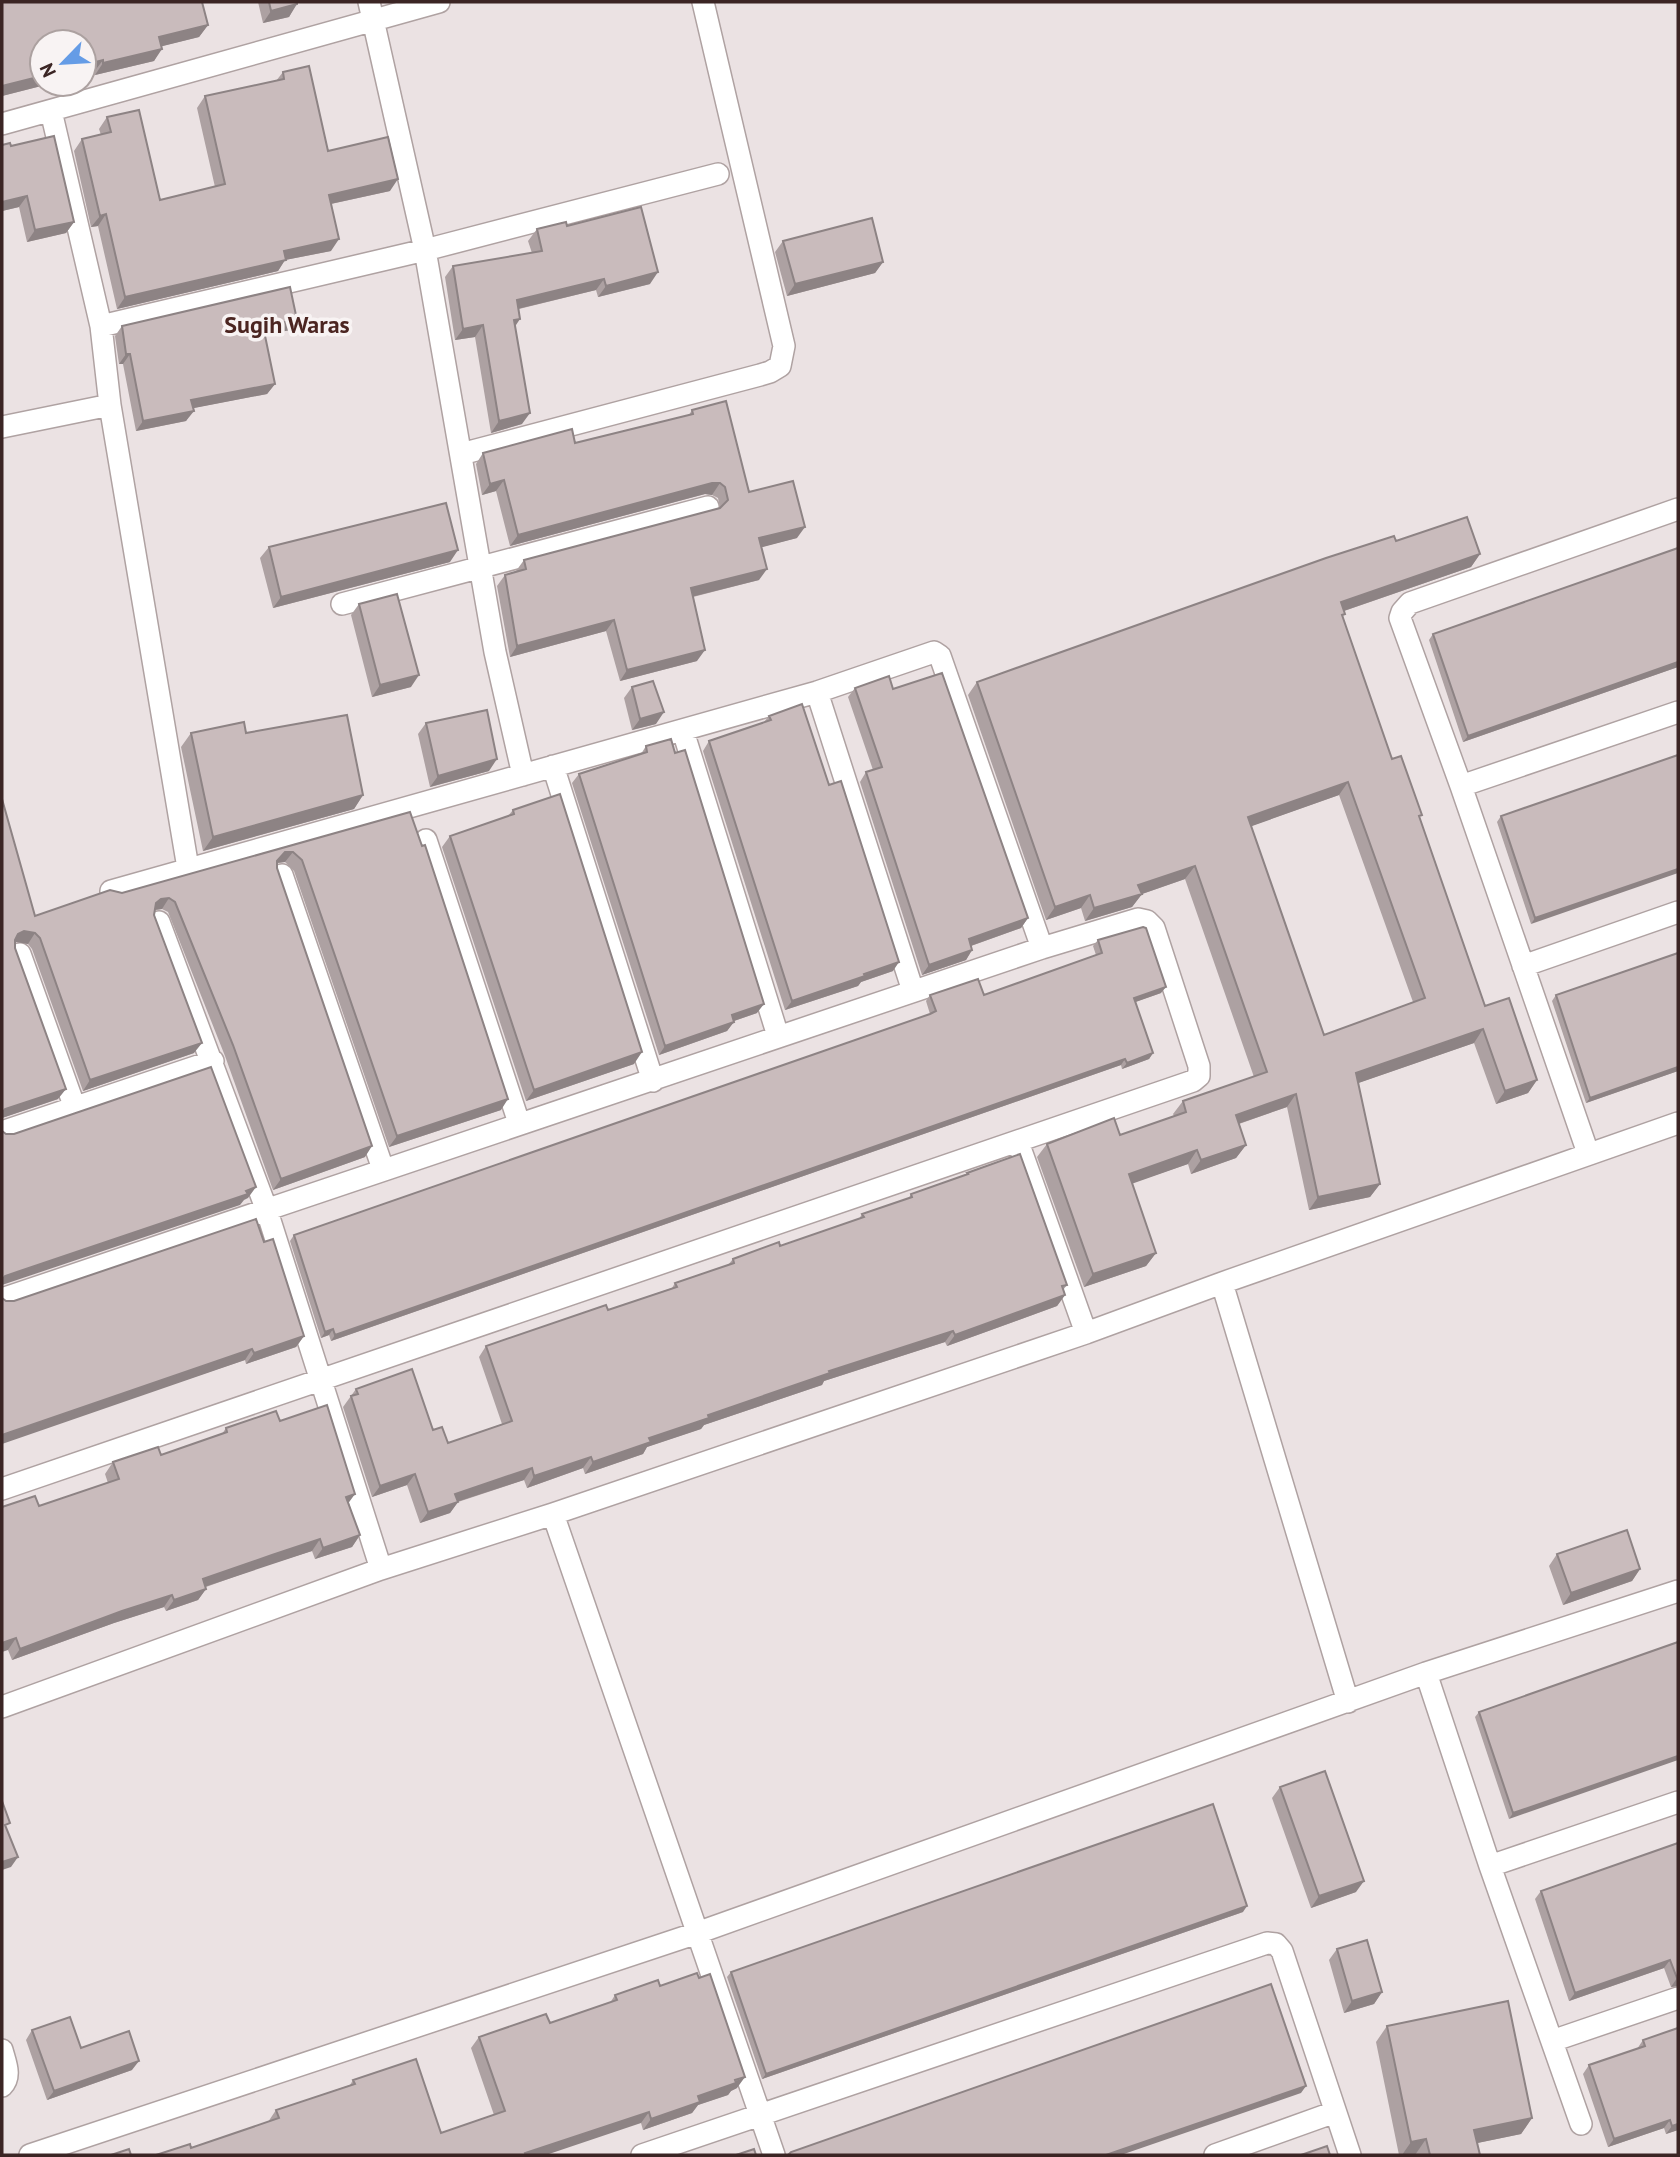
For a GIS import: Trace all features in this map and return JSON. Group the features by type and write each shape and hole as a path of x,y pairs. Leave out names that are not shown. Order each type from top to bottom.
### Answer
{"street":[{"path":"2,124 371,11 439,2"},
{"path":"461,454 760,375 780,366 784,346 703,2"},
{"path":"371,11 425,250 495,652 523,775"},
{"path":"51,111 101,326 110,405 188,868"},
{"path":"101,326 425,250 718,174"},
{"path":"2,427 110,405"},
{"path":"342,604 708,507"},
{"path":"1588,1153 1461,786 1400,622 1402,612 1410,603 1678,509"},
{"path":"111,891 817,692 932,652 939,654 1042,948"},
{"path":"817,692 913,991"},
{"path":"1461,786 1678,712"},
{"path":"682,731 778,1036"},
{"path":"553,766 653,1081"},
{"path":"426,840 519,1123"},
{"path":"282,876 383,1169"},
{"path":"1523,966 1678,912"},
{"path":"2,1299 519,1123 653,1081 778,1036 1138,919 1147,921 1154,928 1199,1066 1199,1076 1193,1081 2,1489"},
{"path":"159,922 265,1209 381,1569"},
{"path":"20,954 75,1108"},
{"path":"2,1132 212,1061"},
{"path":"2,1707 381,1569 553,1514 1086,1334 1216,1285 1678,1123"},
{"path":"1018,1142 1086,1334"},
{"path":"1216,1285 1348,1702"},
{"path":"553,1514 774,2155"},
{"path":"30,2155 697,1933 1426,1673 1678,1591"},
{"path":"1426,1673 1490,1866 1581,2124"},
{"path":"1490,1866 1678,1802"},
{"path":"642,2155 1267,1942 1276,1944 1282,1951 1350,2155"},
{"path":"1552,2041 1678,1998"},
{"path":"2,2050 8,2071 6,2082 2,2086"},
{"path":"1215,2155 1335,2112"}],"building":[{"path":"2,2 202,2 208,25 159,37 162,49 103,63 103,60 98,61 98,28 28,28 28,80 2,86"},
{"path":"269,2 297,2 297,4 271,11"},
{"path":"309,66 328,151 388,137 398,179 329,195 339,239 284,251 286,260 125,297 106,214 100,216 82,139 111,132 107,117 139,110 160,200 225,184 205,96 284,79 283,72"},
{"path":"54,136 74,222 35,230 27,196 2,202 2,145 10,143 11,146"},
{"path":"641,207 658,272 606,286 604,279 517,300 520,319 514,320 530,413 499,421 483,325 463,329 453,266 542,251 537,229 566,222 567,226"},
{"path":"872,218 883,262 795,284 783,241"},
{"path":"290,287 297,320 263,326 275,384 191,400 194,411 143,421 130,354 126,354 122,326"},
{"path":"726,401 749,492 793,481 805,527 759,538 767,569 691,588 705,650 627,670 614,620 517,646 505,575 526,569 524,560 720,508 728,500 725,487 720,483 712,483 518,535 504,480 490,484 483,453 572,429 575,443 693,414 692,410"},
{"path":"446,503 458,550 281,597 269,547"},
{"path":"1467,517 1480,554 1341,602 1345,614 1342,615 1392,759 1401,756 1485,1006 1509,998 1537,1080 1505,1091 1483,1029 1356,1073 1380,1184 1318,1197 1296,1094 1236,1115 1246,1145 1201,1160 1197,1150 1129,1174 1156,1253 1093,1274 1047,1144 1114,1118 1120,1135 1186,1112 1183,1101 1267,1072 1195,866 1138,885 1142,894 1094,908 1090,895 1055,907 977,682 1326,558 1394,536 1396,541","holes":["1348,782 1425,998 1324,1035 1248,817"]},
{"path":"1678,548 1678,662 1468,736 1433,634"},
{"path":"397,594 419,675 380,685 359,604"},
{"path":"942,673 1028,918 969,939 972,950 929,965 866,772 882,767 855,688 889,676 893,689"},
{"path":"653,681 664,712 640,719 632,687"},
{"path":"802,704 829,785 841,781 899,962 792,1001 709,741 771,720 769,716"},
{"path":"487,710 497,759 438,776 426,723"},
{"path":"347,715 363,795 213,837 191,733 244,722 246,733"},
{"path":"671,739 675,753 685,750 764,1004 732,1015 734,1022 665,1046 579,774 647,752 646,746"},
{"path":"1678,755 1678,869 1535,918 1501,816"},
{"path":"560,794 642,1052 534,1090 450,836 514,814 513,810"},
{"path":"2,799 35,916 110,890 122,893 410,812 422,846 425,845 508,1099 397,1136 302,860 293,852 285,852 277,861 277,868 372,1146 281,1179 233,1045 175,902 169,898 156,903 154,915 202,1043 90,1080 40,938 35,933 24,931 18,934 15,948 66,1089 5,1109 2,1113"},
{"path":"1146,928 1166,987 1134,998 1153,1053 1127,1063 1125,1059 335,1335 333,1329 325,1332 294,1235 930,1014 936,1011 930,995 978,979 984,995 1102,953 1098,940"},
{"path":"1678,953 1678,1067 1590,1098 1556,995"},
{"path":"211,1067 256,1187 246,1191 248,1194 5,1276 2,1280 2,1131 14,1134"},
{"path":"1020,1154 1067,1285 1062,1286 1065,1295 955,1335 953,1331 829,1371 830,1373 708,1415 709,1418 649,1438 651,1442 593,1462 591,1457 534,1476 532,1468 455,1494 458,1502 428,1512 415,1474 380,1486 351,1396 358,1394 356,1389 412,1369 433,1430 442,1427 448,1443 512,1421 486,1346 606,1305 608,1310 677,1287 675,1283 734,1263 733,1259 779,1242 780,1246 864,1217 862,1214 912,1197 911,1194"},
{"path":"256,1219 264,1242 273,1239 304,1336 254,1353 252,1349 2,1435 2,1298 14,1301"},
{"path":"327,1405 355,1494 346,1497 360,1535 323,1548 320,1539 272,1555 203,1579 206,1589 174,1600 172,1595 122,1611 20,1649 16,1638 2,1643 2,1507 35,1496 39,1506 119,1479 113,1462 158,1447 161,1455 227,1432 226,1428 276,1411 280,1421"},
{"path":"1627,1530 1640,1569 1571,1593 1557,1554"},
{"path":"1678,1642 1678,1756 1513,1813 1479,1712"},
{"path":"1325,1771 1364,1881 1319,1896 1280,1787"},
{"path":"2,1801 10,1823 5,1825 18,1857 2,1862"},
{"path":"1213,1804 1247,1906 766,2074 731,1972"},
{"path":"1678,1843 1678,1978 1670,1960 1575,1993 1541,1891"},
{"path":"1367,1940 1382,1992 1352,2001 1337,1949"},
{"path":"697,1973 699,1978 710,1974 745,2077 735,2080 736,2083 698,2096 700,2102 651,2119 649,2112 525,2153 526,2155 156,2155 190,2144 191,2148 279,2118 276,2110 355,2084 353,2080 416,2059 441,2133 505,2111 479,2037 546,2014 550,2023 617,2000 615,1995 658,1980 660,1986"},
{"path":"1271,1984 1306,2086 1106,2155 788,2155 791,2152"},
{"path":"1508,2001 1532,2118 1474,2130 1480,2155 1430,2155 1426,2139 1411,2142 1387,2026"},
{"path":"70,2017 81,2048 129,2031 139,2061 54,2091 32,2030"},
{"path":"1678,2028 1678,2124 1672,2126 1670,2120 1614,2139 1589,2065 1645,2046 1643,2040"},
{"path":"1327,2146 1330,2155 1301,2155"},
{"path":"129,2149 131,2155 111,2155"},
{"path":"754,2149 756,2155 736,2155"}],"district":[{"name":"Sugih Waras","path":"287,325"}]}
